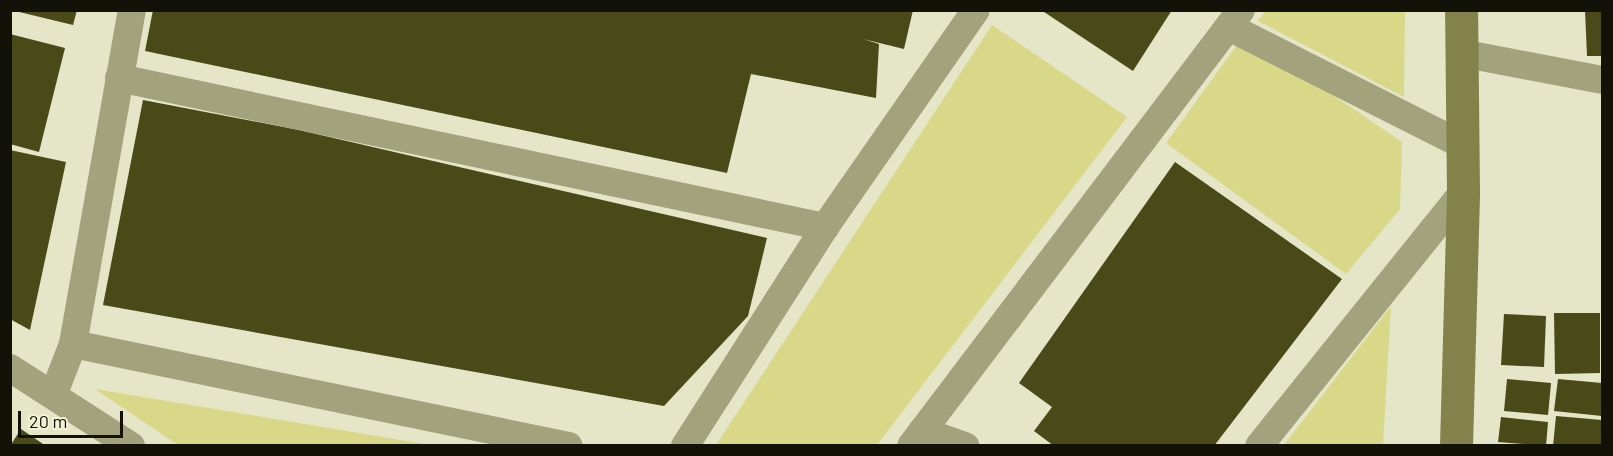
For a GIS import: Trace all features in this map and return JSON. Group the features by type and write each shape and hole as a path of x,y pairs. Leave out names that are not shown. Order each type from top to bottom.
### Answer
{"street":[{"path":"54,393 72,344 132,10"},
{"path":"685,446 825,227 976,10"},
{"path":"1456,446 1463,192 1461,10"},
{"path":"965,446 917,438 1235,19 1461,144"},
{"path":"1461,53 1602,80"},
{"path":"119,78 825,227"},
{"path":"1259,446 1463,192"},
{"path":"72,344 569,446"},
{"path":"10,368 54,393 131,446"}],"shaded area":[{"path":"1265,11 1405,11 1404,97 1258,21"},
{"path":"992,25 1127,117 877,445 716,445"},
{"path":"1244,35 1402,142 1400,209 1346,274 1166,143"},
{"path":"1391,306 1383,445 1284,445"},
{"path":"95,389 431,445 178,445"}],"building":[{"path":"11,10 77,10 73,25"},
{"path":"153,10 913,10 904,49 863,39 879,44 876,98 751,74 727,173 145,51"},
{"path":"1041,10 1172,10 1133,71"},
{"path":"1585,10 1602,10 1602,56 1587,56"},
{"path":"10,34 65,48 39,152 10,144"},
{"path":"143,100 299,130 767,238 748,316 664,406 103,305"},
{"path":"10,150 66,162 30,330 10,319"},
{"path":"1175,162 1342,279 1214,446 1054,446 1034,431 1052,407 1019,383"},
{"path":"1554,313 1600,313 1600,373 1555,374"},
{"path":"1504,314 1546,316 1544,367 1501,365"},
{"path":"1507,379 1551,383 1548,415 1504,411"},
{"path":"1558,379 1602,383 1602,416 1554,411"},
{"path":"1556,416 1602,420 1602,446 1553,446"},
{"path":"1501,417 1548,422 1546,446 1498,442"},
{"path":"21,429 46,446 10,446"}]}
